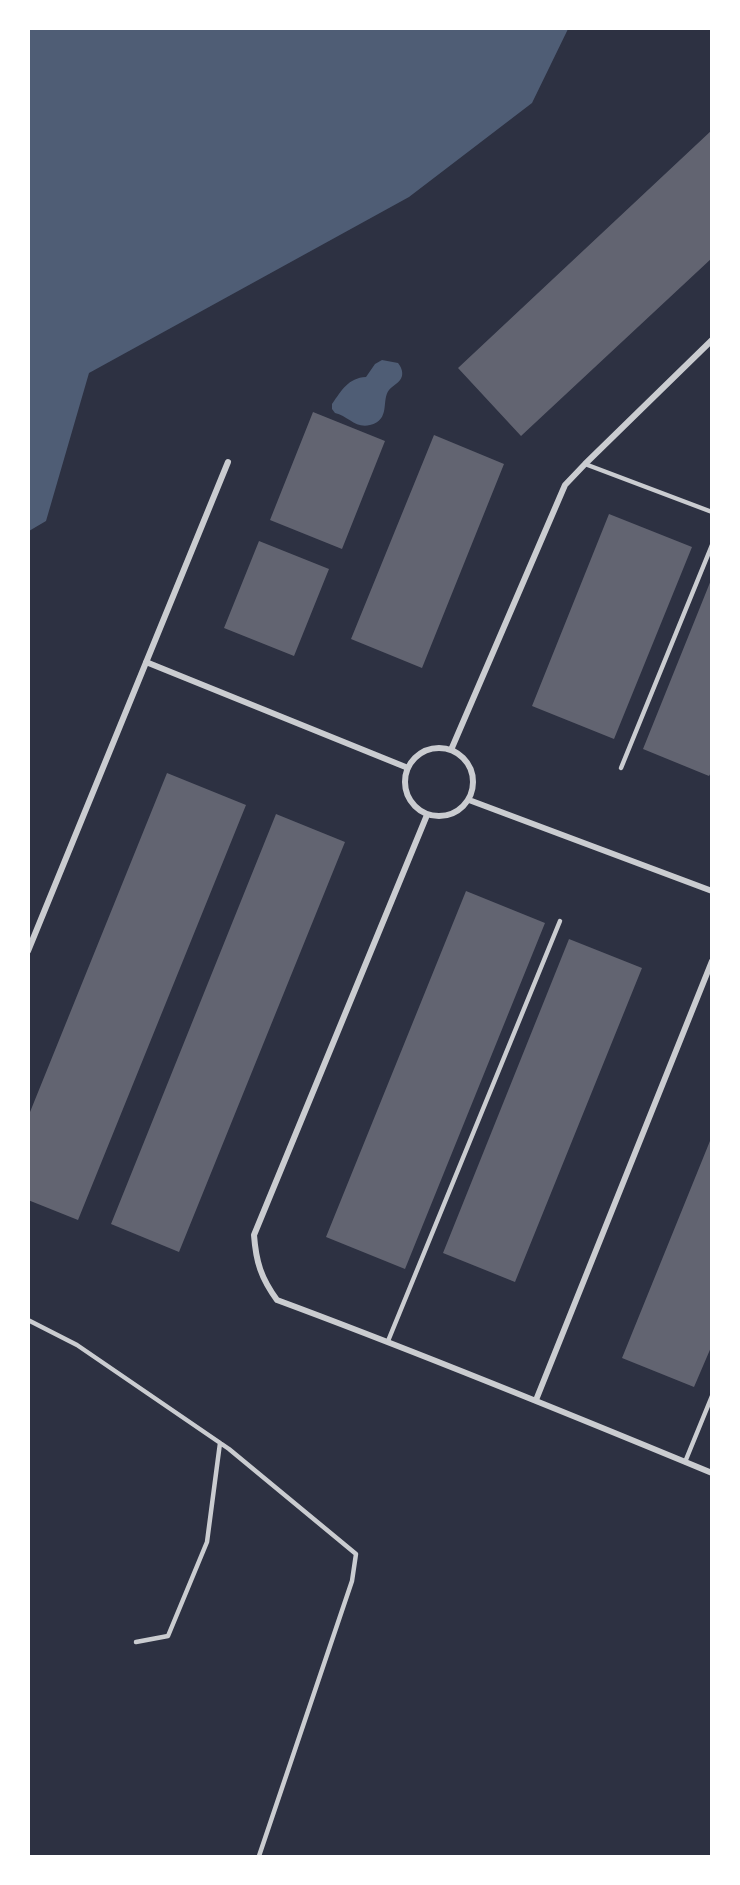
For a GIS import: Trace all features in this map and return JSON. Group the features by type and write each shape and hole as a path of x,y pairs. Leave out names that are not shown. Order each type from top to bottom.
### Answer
{"street":[{"path":"451,750 565,485 711,340"},
{"path":"28,951 228,462"},
{"path":"147,662 408,768"},
{"path":"441,748 451,750 462,756 469,765 473,777 473,789 469,800 451,815 439,817 427,815 417,809 405,790 408,768 422,753 441,748"},
{"path":"469,800 711,891"},
{"path":"427,815 254,1235 259,1269 277,1300 388,1341 711,1473"},
{"path":"536,1400 711,961"}],"lane":[{"path":"585,464 711,512"},
{"path":"621,768 711,545"},
{"path":"388,1341 560,921"},
{"path":"28,1320 77,1345 220,1443 356,1554 352,1581 259,1857"},
{"path":"685,1462 711,1396"},
{"path":"136,1642 168,1636 207,1542 220,1443"}],"water":[{"path":"29,28 568,29 532,103 409,197 89,373 46,521 29,531"},
{"path":"382,360 398,363 402,374 400,380 387,394 381,419 365,426 335,413 332,404 342,390 350,382 366,377 375,364"}],"building":[{"path":"712,130 712,258 521,436 458,368"},
{"path":"313,412 385,441 342,549 270,520"},
{"path":"434,435 504,464 422,668 351,639"},
{"path":"609,514 692,547 614,739 532,706"},
{"path":"259,541 329,569 294,656 224,628"},
{"path":"711,580 712,771 709,776 643,749"},
{"path":"167,773 246,805 78,1220 28,1200 28,1117"},
{"path":"276,814 345,842 179,1252 111,1224"},
{"path":"466,891 545,923 405,1269 326,1237"},
{"path":"569,939 642,968 515,1282 443,1253"},
{"path":"712,1136 712,1345 694,1387 622,1358"}]}
